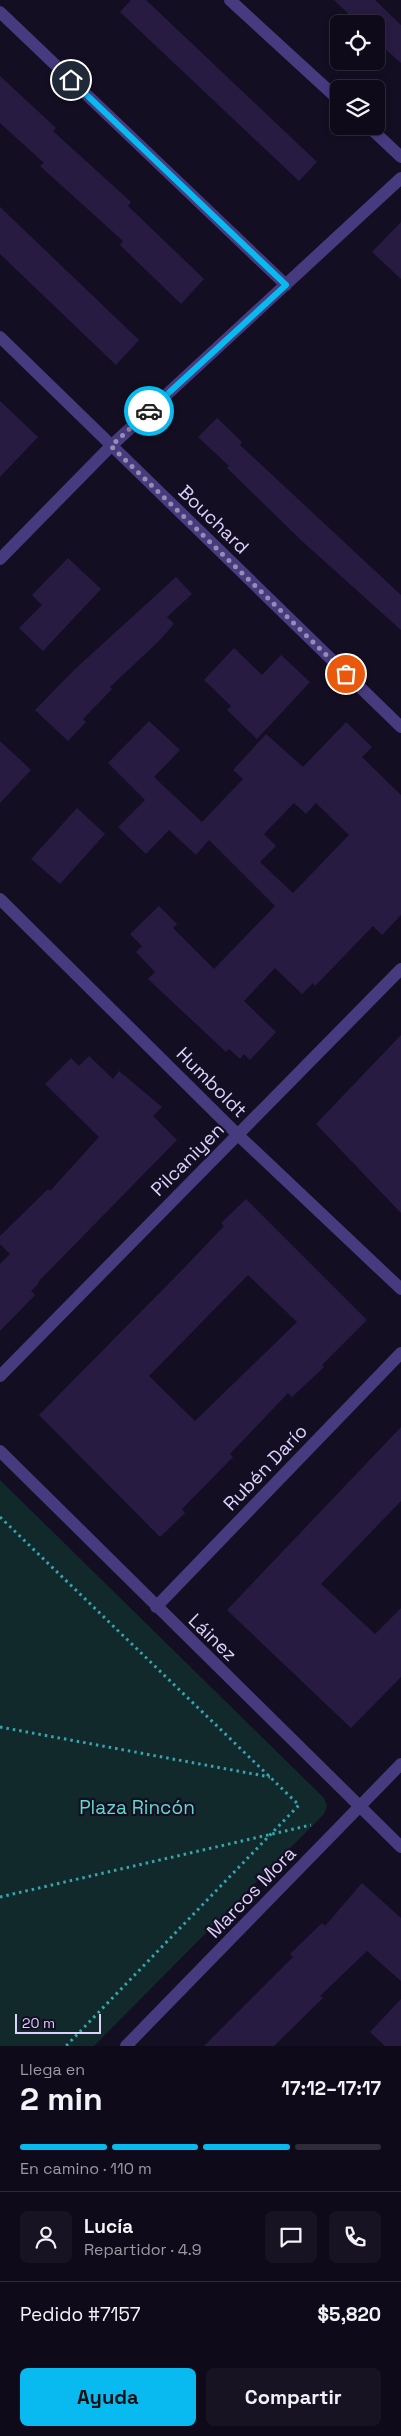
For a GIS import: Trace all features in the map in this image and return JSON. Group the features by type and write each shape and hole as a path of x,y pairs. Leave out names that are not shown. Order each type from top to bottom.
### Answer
{"street":[{"path":"230,0 330,92"},
{"path":"0,12 286,285"},
{"path":"378,135 401,156"},
{"path":"0,559 111,446 401,178"},
{"name":"Bouchard","path":"0,337 401,727"},
{"name":"Humboldt","path":"0,899 238,1134 401,1289"},
{"name":"Pilcaniyen","path":"0,1376 401,969"},
{"name":"Rubén Darío","path":"156,1607 401,1353"},
{"name":"Láinez","path":"0,1451 401,1847"},
{"name":"Marcos Mora","path":"126,2046 401,1764"}],"path":[{"path":"0,1517 299,1805 66,2046"},
{"path":"0,1727 270,1778"},
{"path":"0,1898 316,1824"}],"green space":[{"name":"Plaza Rincón","path":"0,1480 324,1798 327,1806 324,1814 94,2046 0,2046"}],"building":[{"path":"131,0 146,0 317,162 299,181 120,12"},
{"path":"334,0 375,0 401,25 401,63 385,49 385,15 350,15"},
{"path":"0,76 56,128 53,131 131,202 128,206 204,279 181,304 120,245 123,241 40,166 44,163 0,123"},
{"path":"0,207 139,340 116,365 0,254"},
{"path":"401,222 401,279 372,252"},
{"path":"0,401 38,437 0,477"},
{"path":"217,418 242,442 240,445 401,595 401,630 303,542 198,437"},
{"path":"68,558 101,589 43,651 19,628 42,605 32,595"},
{"path":"176,577 192,594 167,617 174,624 159,641 110,687 112,689 83,719 86,722 68,741 35,710 74,670"},
{"path":"234,648 262,675 281,655 310,682 257,739 227,710 231,706 204,680"},
{"path":"149,721 180,750 154,777 202,822 243,779 233,770 266,734 303,767 346,722 372,747 362,757 401,795 401,915 382,935 373,926 315,986 313,983 302,994 275,968 244,1001 276,1032 250,1060 244,1054 240,1059 229,1049 226,1052 148,979 155,972 136,952 142,946 130,934 159,906 177,924 173,928 214,969 275,906 209,840 196,855 169,830 146,854 118,827 145,800 108,763","holes":["294,803 306,814 316,803 349,835 293,893 260,862 276,846 264,834"]},
{"path":"0,741 31,770 0,803"},
{"path":"77,808 105,834 60,884 31,859"},
{"path":"401,1035 401,1213 316,1124"},
{"path":"89,1056 113,1079 119,1071 162,1107 153,1116 177,1140 38,1282 31,1291 35,1295 0,1331 0,1264 10,1254 0,1244 0,1236 48,1189 50,1191 99,1137 45,1084 71,1058 79,1066"},
{"path":"246,1199 367,1320 322,1365 324,1367 292,1397 288,1393 230,1454 233,1457 182,1509 185,1513 160,1537 39,1415 224,1226 221,1223","holes":["248,1275 297,1322 195,1421 149,1376"]},
{"path":"401,1427 401,1501 321,1584 375,1634 401,1608 401,1677 351,1728 227,1610"},
{"path":"362,1883 401,1918 401,1981 367,1951 320,1996 323,1998 274,2046 204,2046 293,1957 290,1954 322,1923 325,1926"},
{"path":"401,1999 401,2046 385,2046 370,2032"}],"way so far":[{"path":"149,411 111,446 346,674"}],"route":[{"path":"71,80 286,285 149,411"}]}
